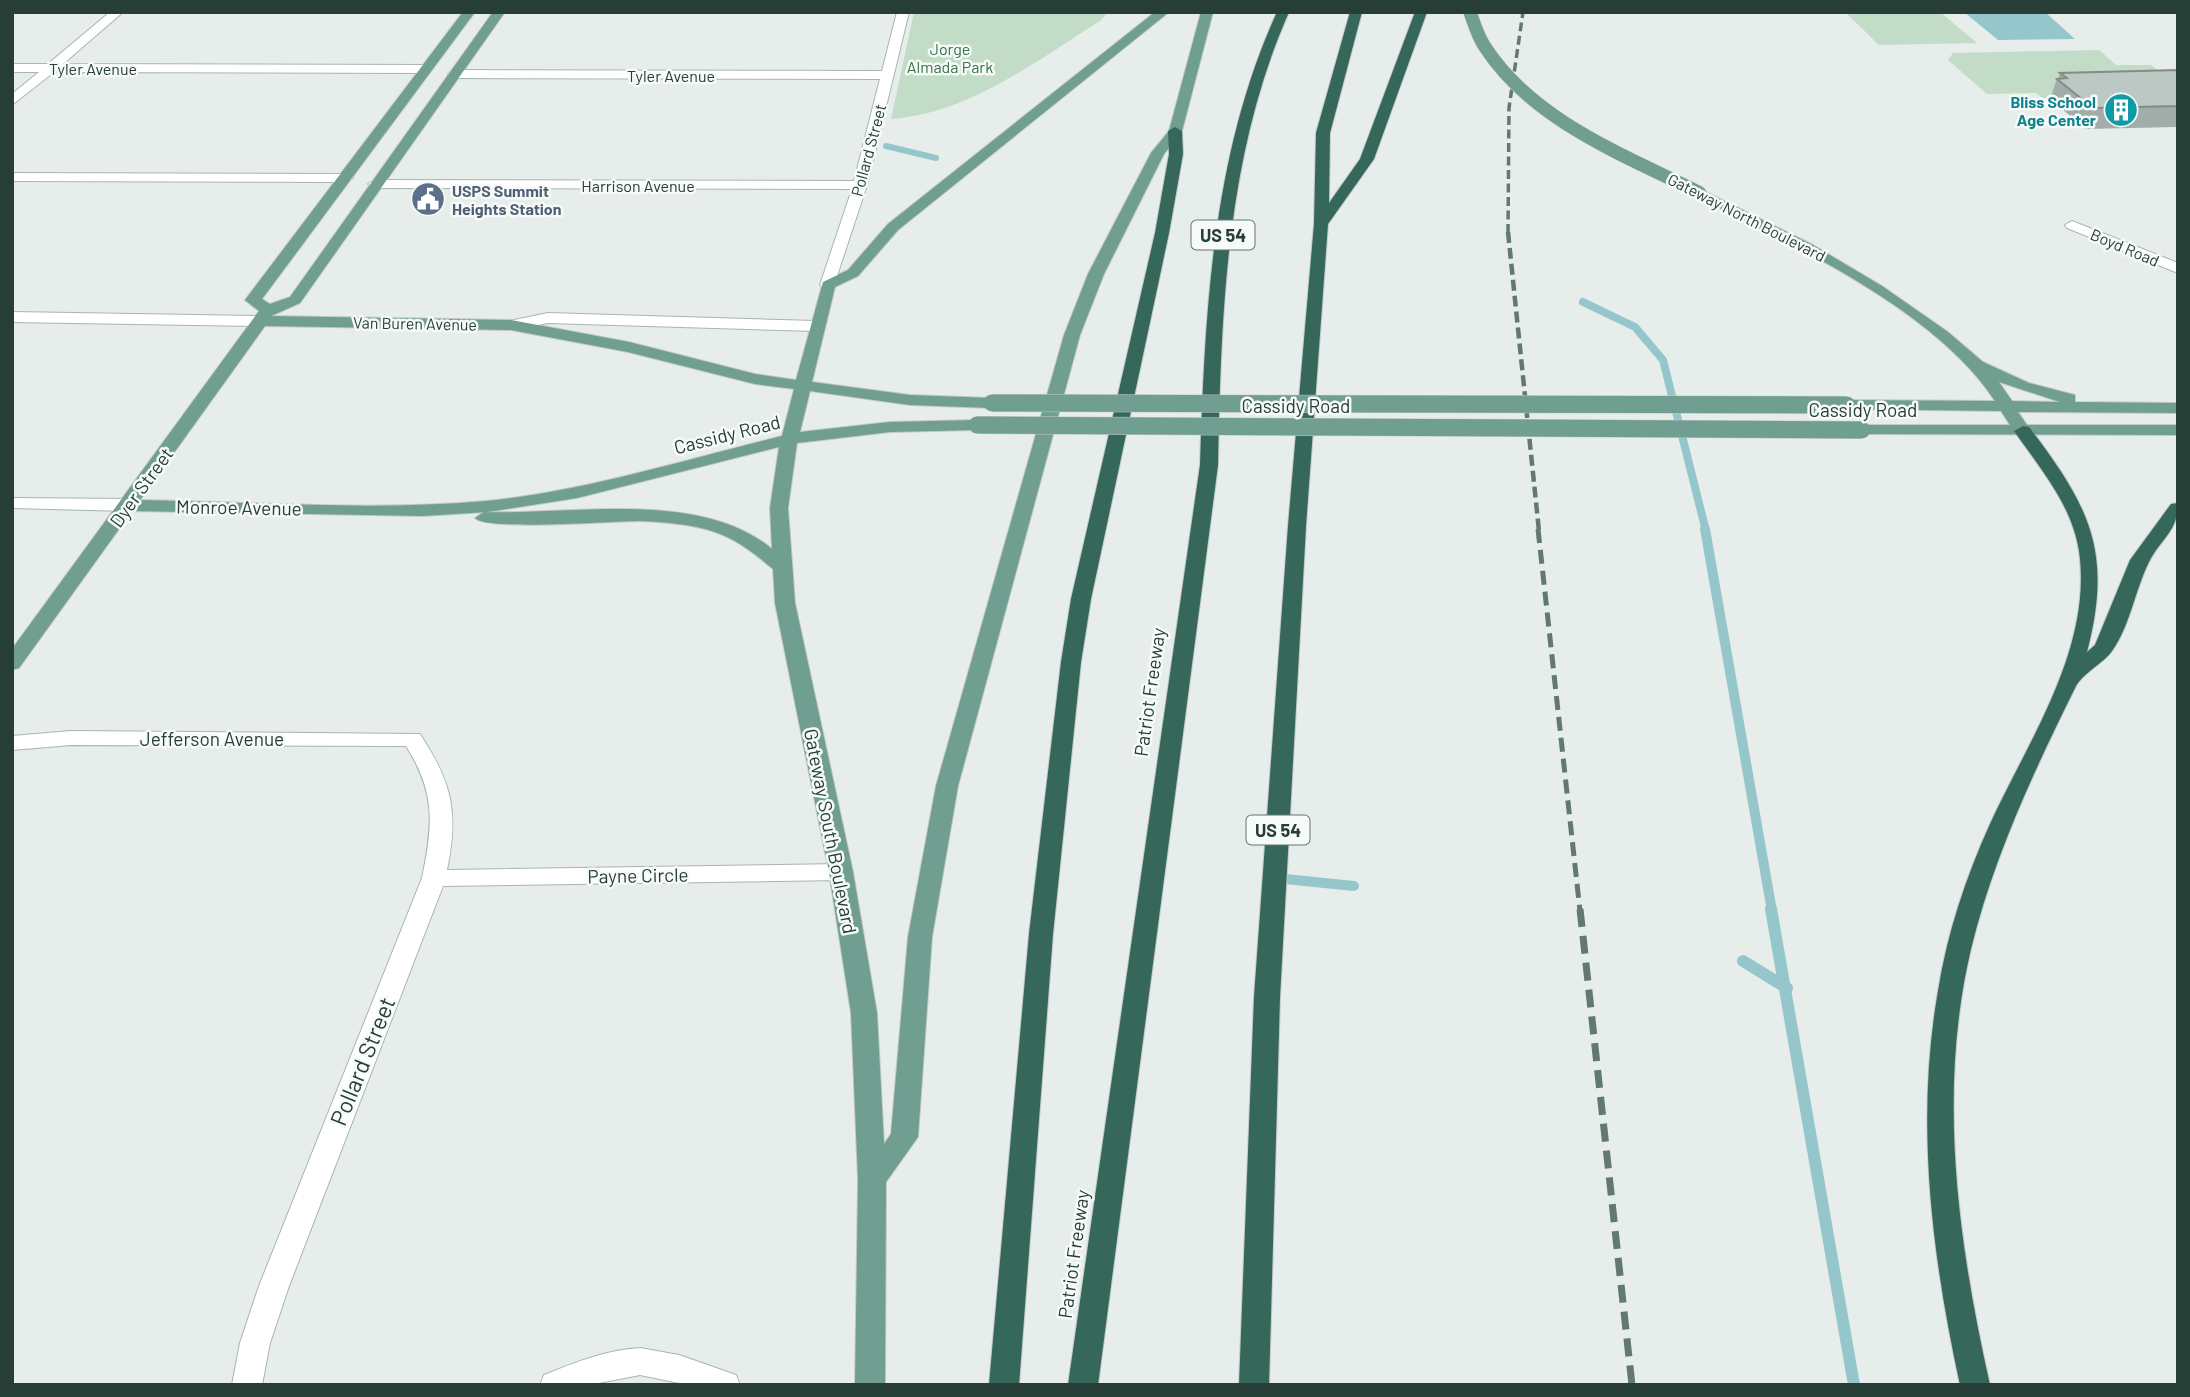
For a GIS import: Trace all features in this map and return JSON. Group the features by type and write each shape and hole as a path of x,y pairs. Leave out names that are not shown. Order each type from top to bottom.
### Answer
{"highway":[{"name":"Patriot Freeway","path":"1083,1385 1209,465 1212,317 1218,262 1242,131 1283,12"},
{"name":"US 54","path":"1254,1385 1267,997 1297,526 1321,224 1324,133 1356,12"},
{"path":"1321,224 1367,159 1421,12"},
{"path":"1004,1385 1041,934 1071,662 1081,599 1162,233 1176,153 1175,131"},
{"path":"1975,1385 1963,1336 1949,1243 1944,1168 1941,1106 1950,992 1980,879 2000,827 2066,683 2087,606 2088,550 2061,484 2023,431"},
{"path":"2066,683 2104,648 2140,560 2178,508"}],"main road":[{"path":"265,316 253,300 469,12"},
{"name":"Dyer Street","path":"12,664 265,316 295,300 499,12"},
{"path":"828,285 853,273 893,227 1163,12"},
{"path":"872,1180 904,1137 920,937 936,834 1060,374 1091,284 1158,153 1175,131 1206,12"},
{"name":"Gateway North Boulevard","path":"1470,12 1488,55 1539,103 1700,193 1818,253 1907,309 1975,363 2023,431"},
{"path":"414,130 409,122 438,76 438,72 426,69"},
{"name":"Gateway South Boulevard","path":"828,285 789,439 779,508 782,567 796,661 841,872 864,1013 872,1180 870,1385"},
{"name":"Van Buren Avenue","path":"265,316 511,324"},
{"name":"Cassidy Road","path":"511,324 610,343 755,379 910,400 992,404 2178,408"},
{"path":"1975,363 2023,387 2119,408"},
{"name":"Cassidy Road","path":"423,510 514,503 577,493 789,439 890,427 976,425 2178,430"},
{"name":"Monroe Avenue","path":"128,505 423,510"},
{"path":"423,510 488,519 681,519 705,524 757,543 782,567"}],"street":[{"path":"12,102 117,12"},
{"name":"Pollard Street","path":"828,285 860,185 903,12"},
{"name":"Tyler Avenue","path":"12,68 426,69"},
{"name":"Tyler Avenue","path":"454,74 888,75"},
{"path":"12,177 346,178"},
{"name":"Harrison Avenue","path":"375,184 860,185"},
{"name":"Boyd Road","path":"2072,225 2178,269"},
{"name":"Van Buren Avenue","path":"12,317 265,316"},
{"name":"Van Buren Avenue","path":"511,324 548,318 816,326"},
{"name":"Monroe Avenue","path":"12,503 128,505"},
{"name":"Jefferson Avenue","path":"12,743 71,738 412,739"},
{"name":"Pollard Street","path":"247,1385 255,1343 274,1286 434,878 442,842 444,801 431,766 412,739"},
{"name":"Payne Circle","path":"434,878 841,872"},
{"path":"555,1385 613,1363 654,1361 680,1366 725,1385"}],"green space":[{"name":"Jorge Almada Park","path":"914,12 1108,12 1100,21 1026,68 974,96 919,115 891,119"},
{"path":"1845,12 1940,12 1977,43 1879,45"},
{"path":"2099,50 2116,65 2151,65 2178,85 2139,90 2052,92 2058,98 2042,98 2036,93 1987,94 1948,60 1953,53"}],"water":[{"path":"1964,12 2045,12 2075,39 1998,40"}],"building":[{"path":"2178,70 2178,106 2093,108 2057,79 2067,78 2060,73"}],"waterway":[{"path":"886,146 936,158"},
{"path":"1583,302 1635,327 1663,360 1706,531"},
{"path":"1705,529 1772,911"},
{"path":"1275,878 1354,886"},
{"path":"1771,909 1785,986"},
{"path":"1743,961 1785,986"},
{"path":"1785,986 1854,1385"}],"railway":[{"path":"1508,232 1509,108 1523,12"},
{"path":"1508,232 1539,531"},
{"path":"1538,529 1580,911"},
{"path":"1580,909 1632,1385"}],"place":[{"name":"Bliss School Age Center","path":"2121,110"},
{"name":"USPS Summit Heights Station","path":"428,199"}]}
